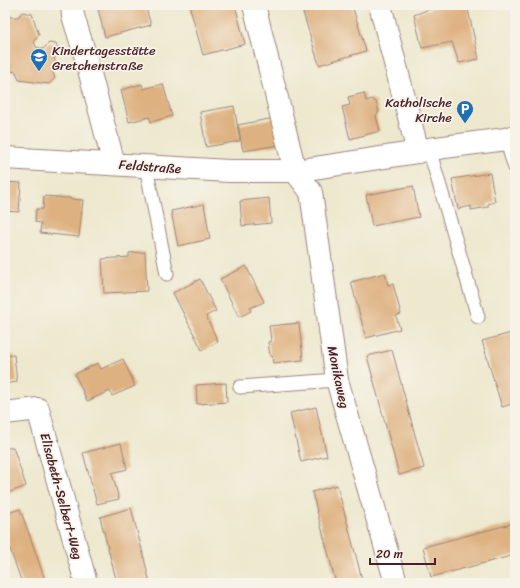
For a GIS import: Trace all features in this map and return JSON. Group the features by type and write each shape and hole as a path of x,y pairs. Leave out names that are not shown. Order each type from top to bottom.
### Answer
{"street":[{"path":"72,5 73,16 84,51 114,164"},
{"path":"254,5 295,171"},
{"path":"380,5 423,150"},
{"name":"Feldstraße","path":"5,158 229,171 295,171 423,150 511,138"},
{"name":"Monikaweg","path":"295,171 311,192 337,380 396,583"},
{"name":"Elisabeth-Selbert-Weg","path":"5,413 38,409 86,583"}],"lane":[{"path":"511,138 515,168"},
{"path":"423,150 478,317"},
{"path":"146,166 167,274"},
{"path":"240,387 337,380"}],"building":[{"name":"Kindertagesstätte Gretchenstraße","path":"5,5 10,17 18,17 22,12 32,14 39,35 34,41 36,47 43,49 49,43 56,44 59,52 54,57 56,64 52,70 55,78 49,84 19,80 16,72 5,70"},
{"path":"97,5 145,5 151,25 105,37"},
{"path":"200,5 235,5 245,44 203,55 190,8"},
{"path":"315,5 352,5 366,51 319,65 302,9"},
{"path":"440,5 467,5 479,59 459,63 452,42 422,48 414,15"},
{"path":"142,84 143,89 163,84 172,116 151,122 149,117 129,122 121,90"},
{"path":"364,93 366,101 372,99 376,102 379,112 376,116 380,131 350,139 342,107 350,105 348,97"},
{"path":"234,106 240,141 206,147 200,112"},
{"path":"274,118 279,145 243,151 238,125"},
{"path":"490,173 495,202 488,204 488,207 471,210 471,206 458,209 452,179"},
{"path":"5,182 21,183 19,212 5,211"},
{"path":"413,186 419,217 372,226 366,195"},
{"path":"44,196 83,200 79,237 40,233 41,223 35,222 36,209 43,209"},
{"path":"269,198 271,223 242,226 240,201"},
{"path":"204,204 210,239 178,246 171,211"},
{"path":"145,252 147,291 104,293 102,259 129,257 129,253"},
{"path":"246,266 264,302 250,308 251,311 239,317 220,279"},
{"path":"385,273 388,285 393,284 401,314 396,316 400,329 366,338 351,282"},
{"path":"200,279 216,311 206,316 218,342 202,350 173,293"},
{"path":"299,323 303,360 273,363 272,356 270,356 268,342 271,341 269,326"},
{"path":"515,332 515,403 502,407 482,341"},
{"path":"392,350 424,468 399,475 367,356"},
{"path":"14,355 17,382 5,384 5,356"},
{"path":"123,359 135,386 112,396 110,391 87,401 75,374 98,363 101,369"},
{"path":"226,383 227,402 197,404 196,385"},
{"path":"316,407 327,456 301,462 290,413"},
{"path":"121,443 127,469 112,473 119,499 97,504 83,453"},
{"path":"13,447 26,486 5,494 5,449"},
{"path":"337,485 363,583 336,583 312,492"},
{"path":"131,508 150,583 117,583 100,517"},
{"path":"20,509 46,583 22,583 5,535 5,514"},
{"path":"515,523 515,555 431,577 423,547"}],"place":[{"name":"Kindertagesstätte Gretchenstraße","path":"39,72"},
{"name":"Katholische Kirche","path":"465,124"}]}
